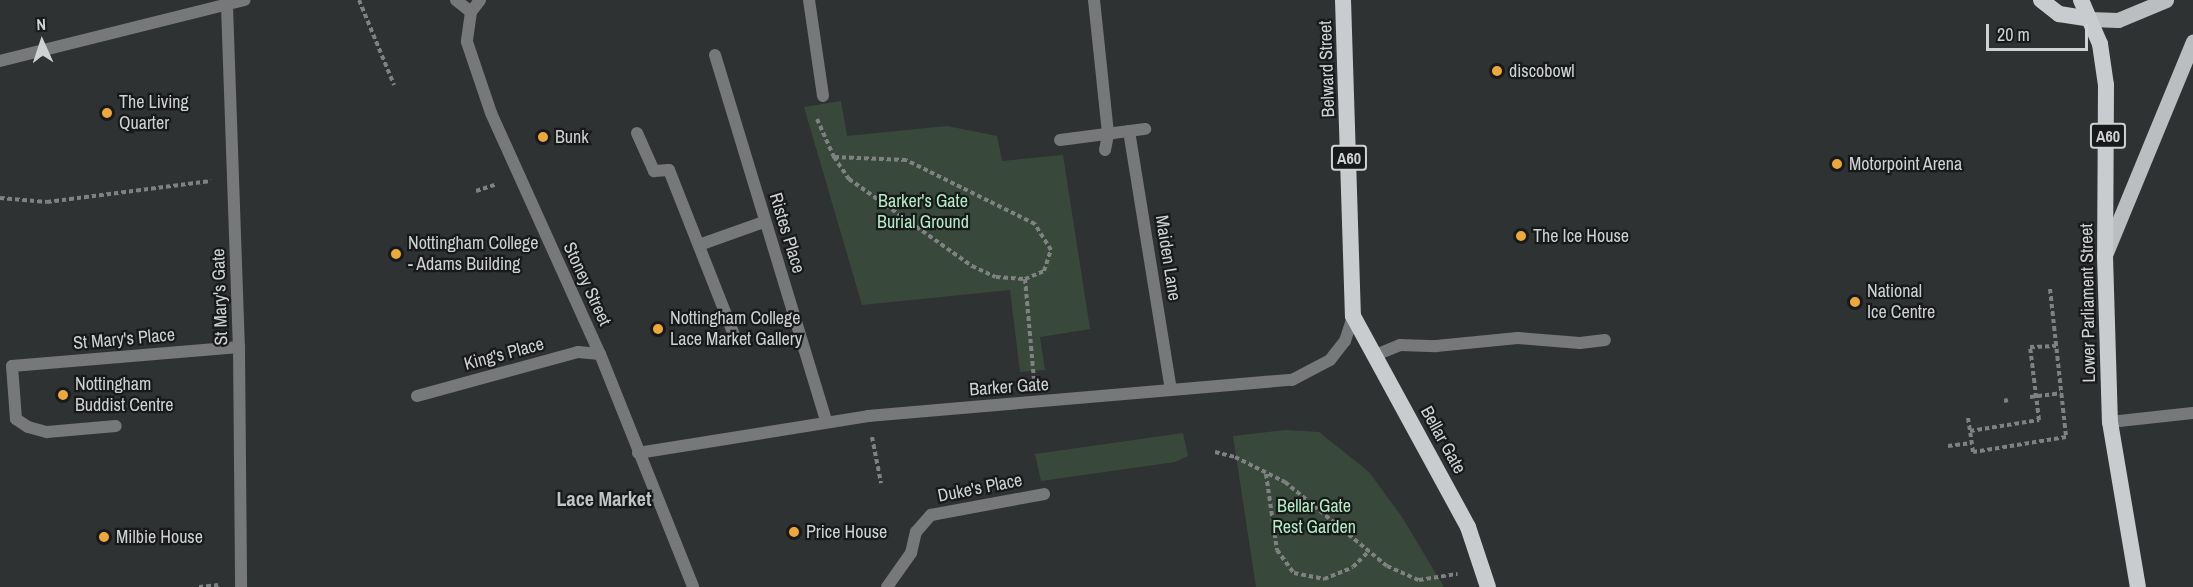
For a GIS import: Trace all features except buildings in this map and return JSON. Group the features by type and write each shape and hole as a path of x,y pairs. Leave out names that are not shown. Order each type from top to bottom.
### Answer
{"highway":[{"name":"Belward Street","path":"1343,0 1353,316"},
{"path":"2042,0 2060,14 2089,19"},
{"name":"Lower Parliament Street","path":"2081,0 2100,44 2106,85 2105,256 2110,422 2138,587"},
{"name":"Bellar Gate","path":"1353,316 1468,527 1488,587"}],"main road":[{"path":"2089,19 2118,20 2166,0"},
{"path":"2105,256 2193,41"}],"street":[{"path":"0,61 244,0"},
{"path":"456,0 471,12 480,0"},
{"path":"809,0 823,96"},
{"path":"1094,0 1108,134 1105,150"},
{"name":"St Mary's Gate","path":"227,6 235,179 241,587"},
{"name":"Stoney Street","path":"471,12 467,42 487,102 600,354 693,587"},
{"name":"Ristes Place","path":"715,55 826,421"},
{"path":"1060,140 1145,129"},
{"name":"Maiden Lane","path":"1129,131 1171,390"},
{"path":"637,133 654,171 669,170 736,340"},
{"path":"699,245 764,222"},
{"name":"Barker Gate","path":"638,453 868,416 1292,380 1330,360 1345,341 1353,316"},
{"path":"1373,356 1400,345 1436,346 1518,338 1580,343 1605,340"},
{"name":"St Mary's Place","path":"116,426 46,432 28,427 16,419 12,366 239,348"},
{"name":"King's Place","path":"417,396 578,352 600,354"},
{"path":"2110,422 2193,413"},
{"name":"Duke's Place","path":"887,587 911,553 916,532 931,515 1044,494"}],"path":[{"path":"358,0 394,85"},
{"path":"823,96 809,99 811,106 834,157 849,179 972,266 996,277 1025,279 1044,271 1051,250 1035,225 906,160 834,157"},
{"path":"0,198 46,202 235,179"},
{"path":"476,191 496,184"},
{"path":"1025,279 1032,371 1039,403"},
{"path":"1968,418 1973,452 2066,436 2050,289"},
{"path":"1970,431 2039,420 2030,347 2056,346"},
{"path":"2030,398 2061,393"},
{"path":"868,416 881,483"},
{"path":"1948,446 1972,443"},
{"path":"1215,452 1235,457 1285,482 1387,567 1419,580 1440,576"},
{"path":"1266,474 1277,550 1293,573 1324,579 1353,567 1368,552"}],"green space":[{"name":"Barker's Gate Burial Ground","path":"841,101 847,136 947,126 997,136 1002,161 1063,155 1090,329 1040,337 1045,370 1020,372 1010,290 862,305 804,107"},
{"name":"Bellar Gate Rest Garden","path":"1285,430 1319,432 1369,472 1402,517 1444,587 1256,587 1233,436"},
{"path":"1183,433 1188,456 1175,462 1041,481 1035,454"}],"place":[{"name":"discobowl","path":"1497,71"},
{"name":"The Living Quarter","path":"107,113"},
{"name":"Bunk","path":"543,137"},
{"name":"Motorpoint Arena","path":"1837,164"},
{"name":"The Ice House","path":"1521,236"},
{"name":"Nottingham College - Adams Building","path":"396,254"},
{"name":"National Ice Centre","path":"1855,302"},
{"name":"Nottingham College Lace Market Gallery","path":"658,329"},
{"name":"Nottingham Buddist Centre","path":"63,395"},
{"name":"Price House","path":"794,532"},
{"name":"Milbie House","path":"104,537"}],"district":[{"name":"Lace Market","path":"604,498"}]}
